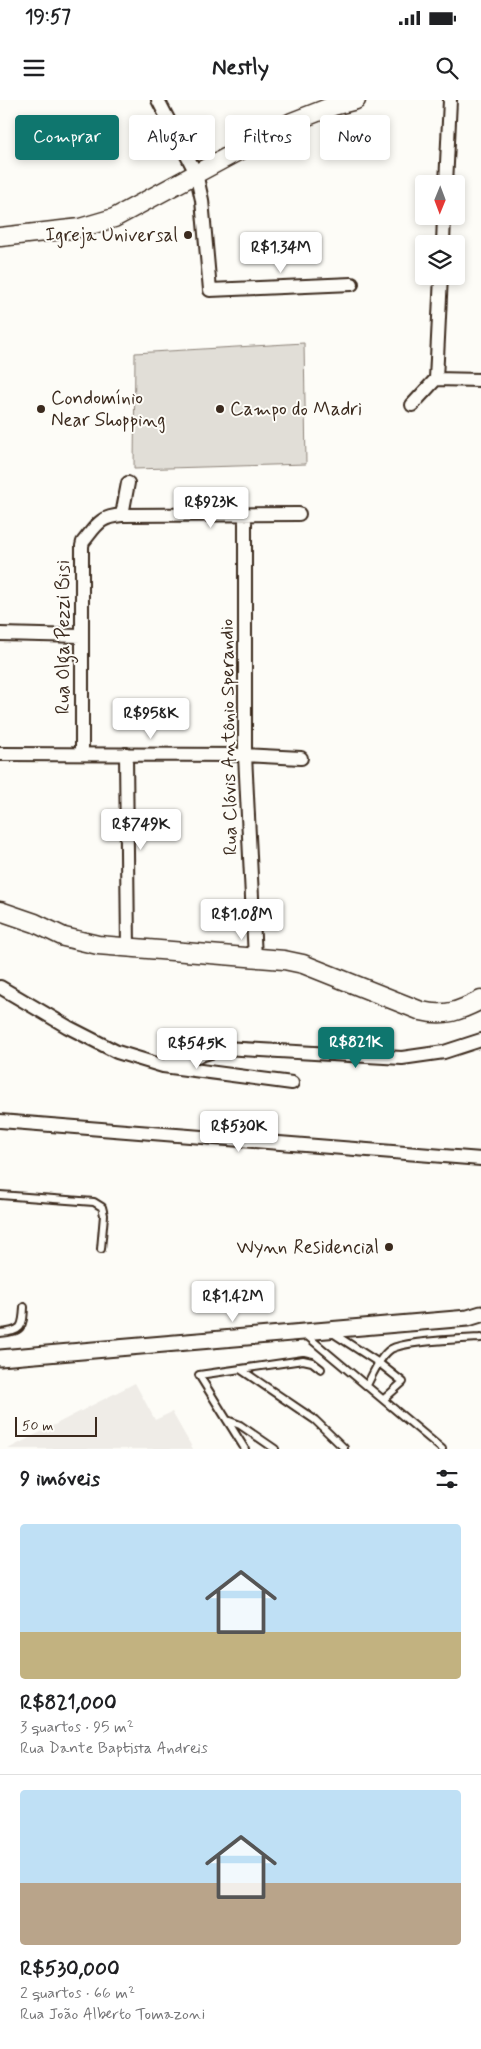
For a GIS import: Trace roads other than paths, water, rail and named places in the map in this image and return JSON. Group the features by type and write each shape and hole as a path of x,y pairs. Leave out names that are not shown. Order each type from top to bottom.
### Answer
{"main road":[{"path":"0,237 96,224 114,218 292,122 333,106 356,100"},
{"path":"0,911 35,923 64,937 98,945 304,964 422,1011 437,1015 463,1009 481,1000"}],"street":[{"path":"158,100 196,173 202,200 210,290 352,284"},
{"path":"446,175 450,100"},
{"path":"412,405 436,379 441,285"},
{"path":"436,379 481,380"},
{"path":"122,515 128,483"},
{"name":"Rua Olga Pezzi Bisi","path":"82,754 81,636 83,542 101,521 108,516 122,515 298,514"},
{"name":"Rua Clóvis Antônio Sperandio","path":"245,515 245,755 255,958"},
{"path":"0,634 81,636"},
{"path":"0,754 245,755 301,758"},
{"path":"126,754 128,949"},
{"path":"0,987 68,1027 117,1052 163,1066 292,1084"},
{"path":"163,1066 224,1048 402,1058 444,1052 481,1040"},
{"path":"0,1121 481,1159"},
{"path":"0,1358 477,1318"}],"lane":[{"path":"0,1196 94,1202 102,1207 104,1216 101,1249"},
{"path":"0,1332 15,1331 20,1328 23,1324 24,1307"},
{"path":"328,1330 379,1363 403,1382 384,1400"},
{"path":"303,1332 442,1449"},
{"path":"367,1385 379,1363 392,1349 401,1346 481,1338"},
{"path":"245,1449 199,1374 303,1360 312,1362 321,1370"},
{"path":"240,1369 314,1420 344,1448"},
{"path":"227,1420 240,1425 275,1449"}],"place":[{"name":"Igreja Universal","path":"188,235"},
{"name":"Condomínio Near Shopping","path":"41,409"},
{"name":"Campo do Madri","path":"220,409"},
{"name":"Wynn Residencial","path":"389,1247"}]}
